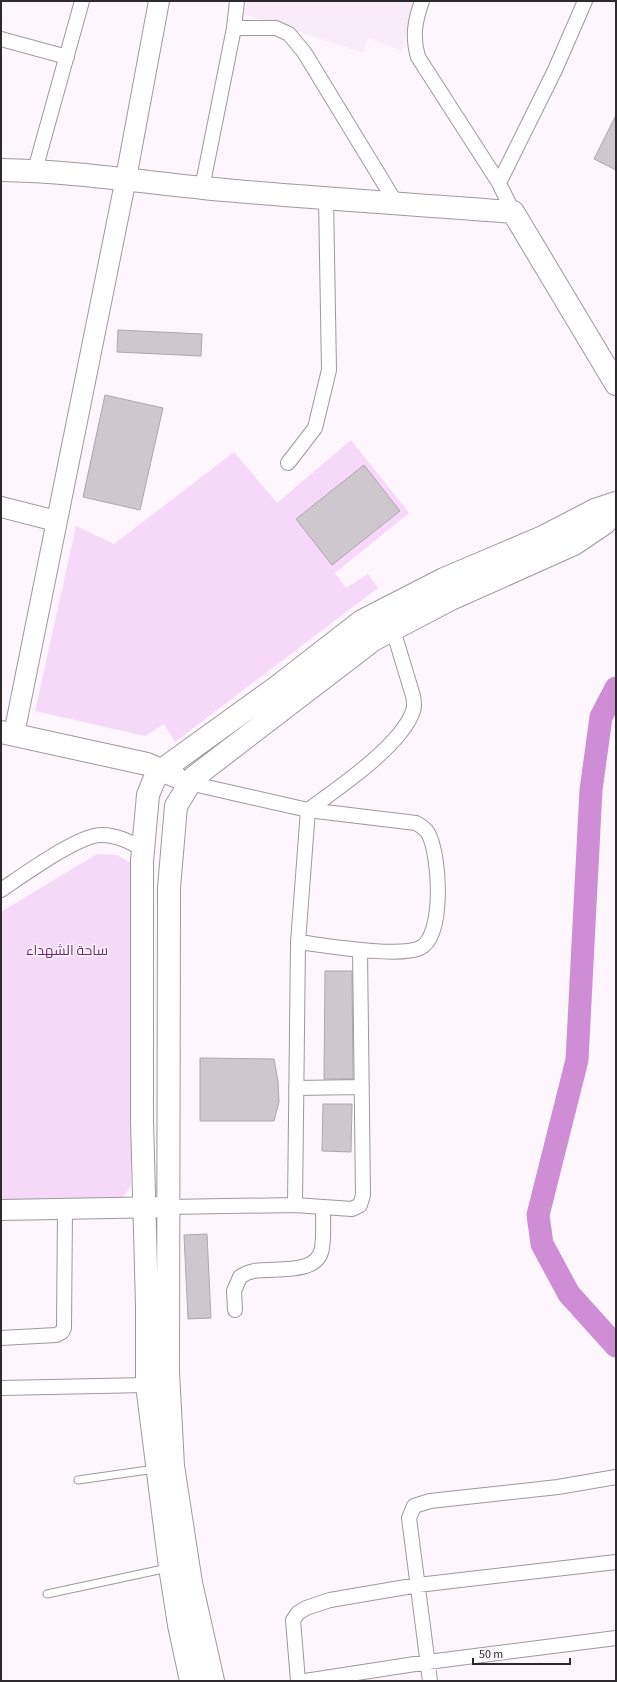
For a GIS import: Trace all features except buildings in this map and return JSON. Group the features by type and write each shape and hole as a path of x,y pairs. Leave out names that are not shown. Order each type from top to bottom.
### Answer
{"main road":[{"path":"159,1 126,178 56,521 7,733 147,764 189,783"},
{"path":"1,170 35,170 126,178 202,188 513,212 616,384"},
{"path":"212,1681 147,1385 141,983 143,849 148,795 154,780 162,770 277,687 362,621 384,608 444,579 543,537 595,510 616,503"},
{"path":"191,1681 179,1625 170,1567 165,1468 168,1372 169,888 176,806 193,778 373,640 451,599 574,544 605,523 616,503"},
{"path":"1,507 56,521"},
{"path":"142,1120 168,1123"},
{"path":"1,1210 168,1207"}],"street":[{"path":"35,170 82,1"},
{"path":"202,188 234,28 237,1"},
{"path":"422,1 414,26 414,43 418,57 499,183 513,212"},
{"path":"499,183 555,70 585,1"},
{"path":"234,28 276,28 289,34 304,52 396,203"},
{"path":"1,39 67,57"},
{"path":"288,463 315,428 329,370 326,198"},
{"path":"308,810 330,795 384,750 400,732 412,713 414,706 413,696 394,628 384,608"},
{"path":"189,783 308,810 416,824 423,827 429,836 437,878 436,924 425,945 418,949 404,951 360,950 298,942"},
{"path":"295,1205 298,942 308,810"},
{"path":"1,890 35,866 88,837 100,835 118,837 143,849"},
{"path":"168,1207 295,1205 352,1209 357,1207 361,1202 363,1195 360,950"},
{"path":"296,1088 362,1088"},
{"path":"235,1310 234,1291 240,1277 255,1271 272,1271 297,1268 311,1264 317,1260 322,1248 323,1207"},
{"path":"1,1338 56,1335 62,1332 64,1328 65,1209"},
{"path":"1,1388 147,1385"},
{"path":"430,1681 409,1518 414,1506 420,1503 558,1487 616,1477"},
{"path":"298,1681 293,1622 298,1613 316,1604 418,1585 616,1562"},
{"path":"305,1681 428,1662 616,1638"}],"lane":[{"path":"78,1480 165,1468"},
{"path":"47,1594 170,1567"}],"shaded area":[{"path":"246,1 414,1 402,51 368,38 363,53 244,14"}],"green space":[{"path":"351,440 409,513 335,573 346,588 368,574 378,588 175,742 164,724 145,736 35,711 76,526 114,544 234,452 277,503"},
{"name":"ساحة الشهداء","path":"97,854 117,855 131,863 131,1186 122,1198 1,1199 1,912"}],"waterway":[{"path":"616,688 601,717 591,790 577,1060 538,1215 542,1244 569,1294 616,1346"}]}
